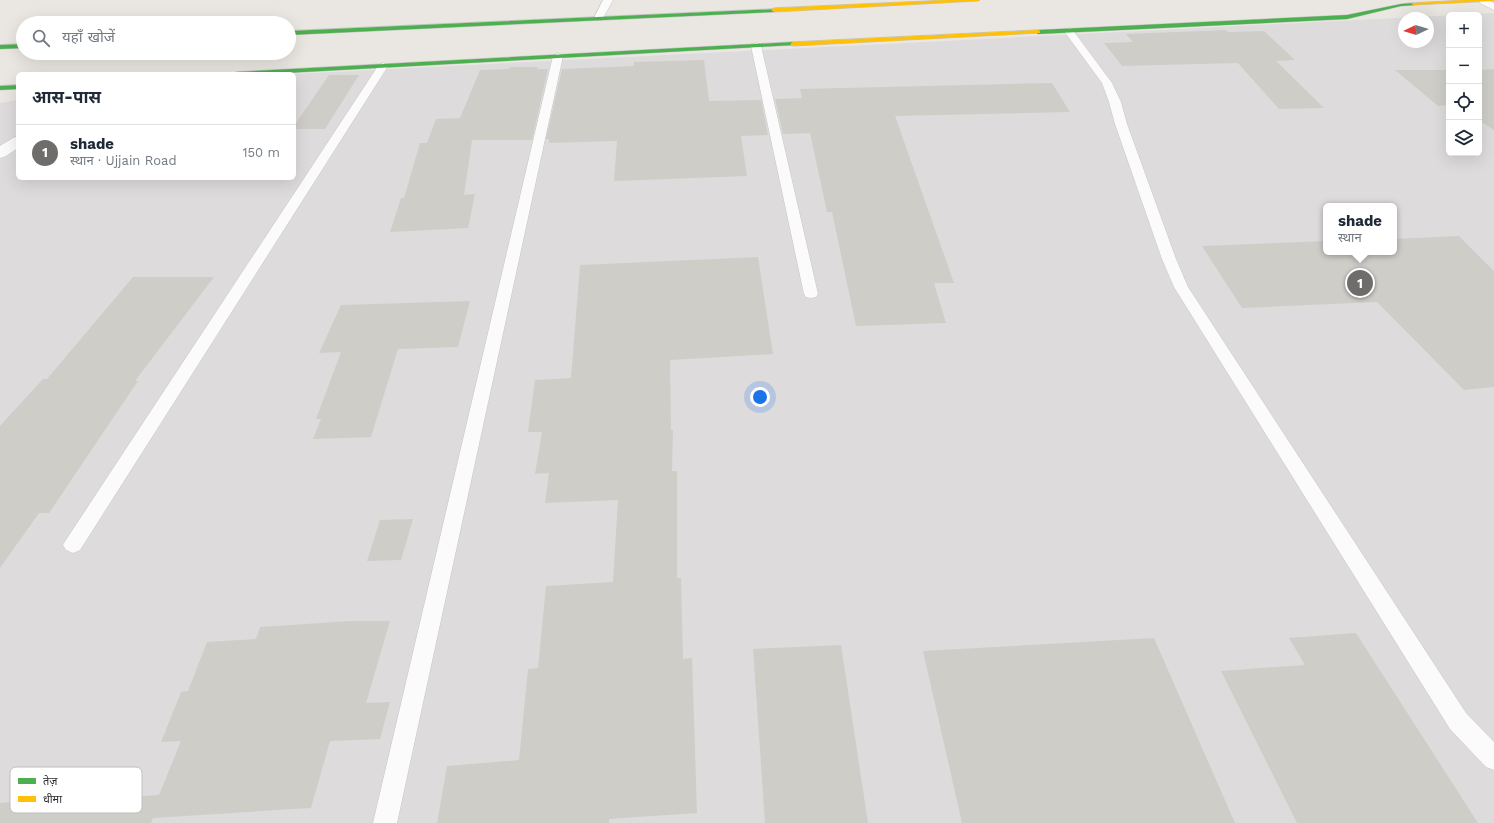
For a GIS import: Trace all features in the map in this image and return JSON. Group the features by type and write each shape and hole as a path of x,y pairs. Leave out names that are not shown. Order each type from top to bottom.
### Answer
{"main road":[{"path":"296,33 978,0"},
{"path":"273,72 558,56 1347,17 1401,5 1494,0"},
{"path":"0,48 16,47"},
{"path":"0,88 16,87"}],"street":[{"path":"0,153 16,142"}],"lane":[{"path":"599,18 608,0"},
{"path":"1483,1 1494,7"},
{"path":"1069,31 1107,83 1180,287 1458,721 1494,759"},
{"path":"756,46 811,294"},
{"path":"385,823 558,56"},
{"path":"72,545 383,66"}],"shaded area":[{"path":"1494,13 1494,823 0,823 0,103 16,100 16,180 296,180 296,74 1398,18 1398,48 1434,48 1434,16 1446,15 1446,156 1482,156 1482,14"}],"building":[{"path":"1226,30 1228,32 1264,31 1295,60 1276,61 1324,108 1279,109 1238,63 1122,66 1104,43 1133,42 1126,34"},
{"path":"704,60 709,101 761,100 768,135 741,136 747,176 614,181 617,141 549,143 549,139 546,139 562,69 634,66 634,62"},
{"path":"510,67 538,67 537,69 548,69 532,140 472,140 464,195 475,194 468,228 390,232 401,198 404,198 420,143 427,143 436,119 460,118 480,70 509,69"},
{"path":"1494,69 1494,130 1482,122 1482,70"},
{"path":"1395,70 1446,70 1446,105 1438,106"},
{"path":"329,75 359,75 325,129 296,129 296,123"},
{"path":"1052,83 1070,112 895,116 954,283 934,283 946,323 856,326 832,212 827,212 810,133 783,134 775,99 802,98 800,89"},
{"path":"1459,236 1494,271 1494,387 1464,390 1377,302 1242,308 1202,246 1323,241 1323,255 1397,255 1397,239"},
{"path":"758,257 773,354 670,360 671,430 673,430 672,471 677,471 677,578 681,578 683,659 692,658 697,813 609,819 609,823 437,823 447,766 519,760 528,669 538,668 546,586 613,582 618,500 545,503 549,473 535,474 542,432 528,432 535,380 571,378 580,265"},
{"path":"133,277 214,277 135,381 138,381 49,513 39,513 0,568 0,426 43,379 47,379"},
{"path":"470,301 458,347 398,349 371,437 313,439 321,419 316,419 341,352 319,353 341,305"},
{"path":"413,519 401,560 367,561 380,520"},
{"path":"351,621 390,621 366,703 390,702 380,739 330,741 311,808 153,818 151,823 0,823 0,803 10,802 10,813 142,813 142,796 159,795 181,741 161,742 181,692 188,691 207,642 256,639 260,627"},
{"path":"1356,633 1478,823 1297,823 1221,671 1305,665 1289,638"},
{"path":"1154,638 1235,823 962,823 923,651"},
{"path":"841,645 868,823 765,823 753,649"}],"traffic: fast":[{"path":"1038,32 1347,17 1401,5 1413,4"},
{"path":"296,33 774,10"},
{"path":"273,72 793,44"},
{"path":"0,47 16,46"},
{"path":"0,88 16,87"}],"traffic: slow":[{"path":"774,10 978,0"},
{"path":"1413,4 1494,0"},
{"path":"793,44 1038,32"}],"place":[{"name":"shade","path":"1360,283"}]}
